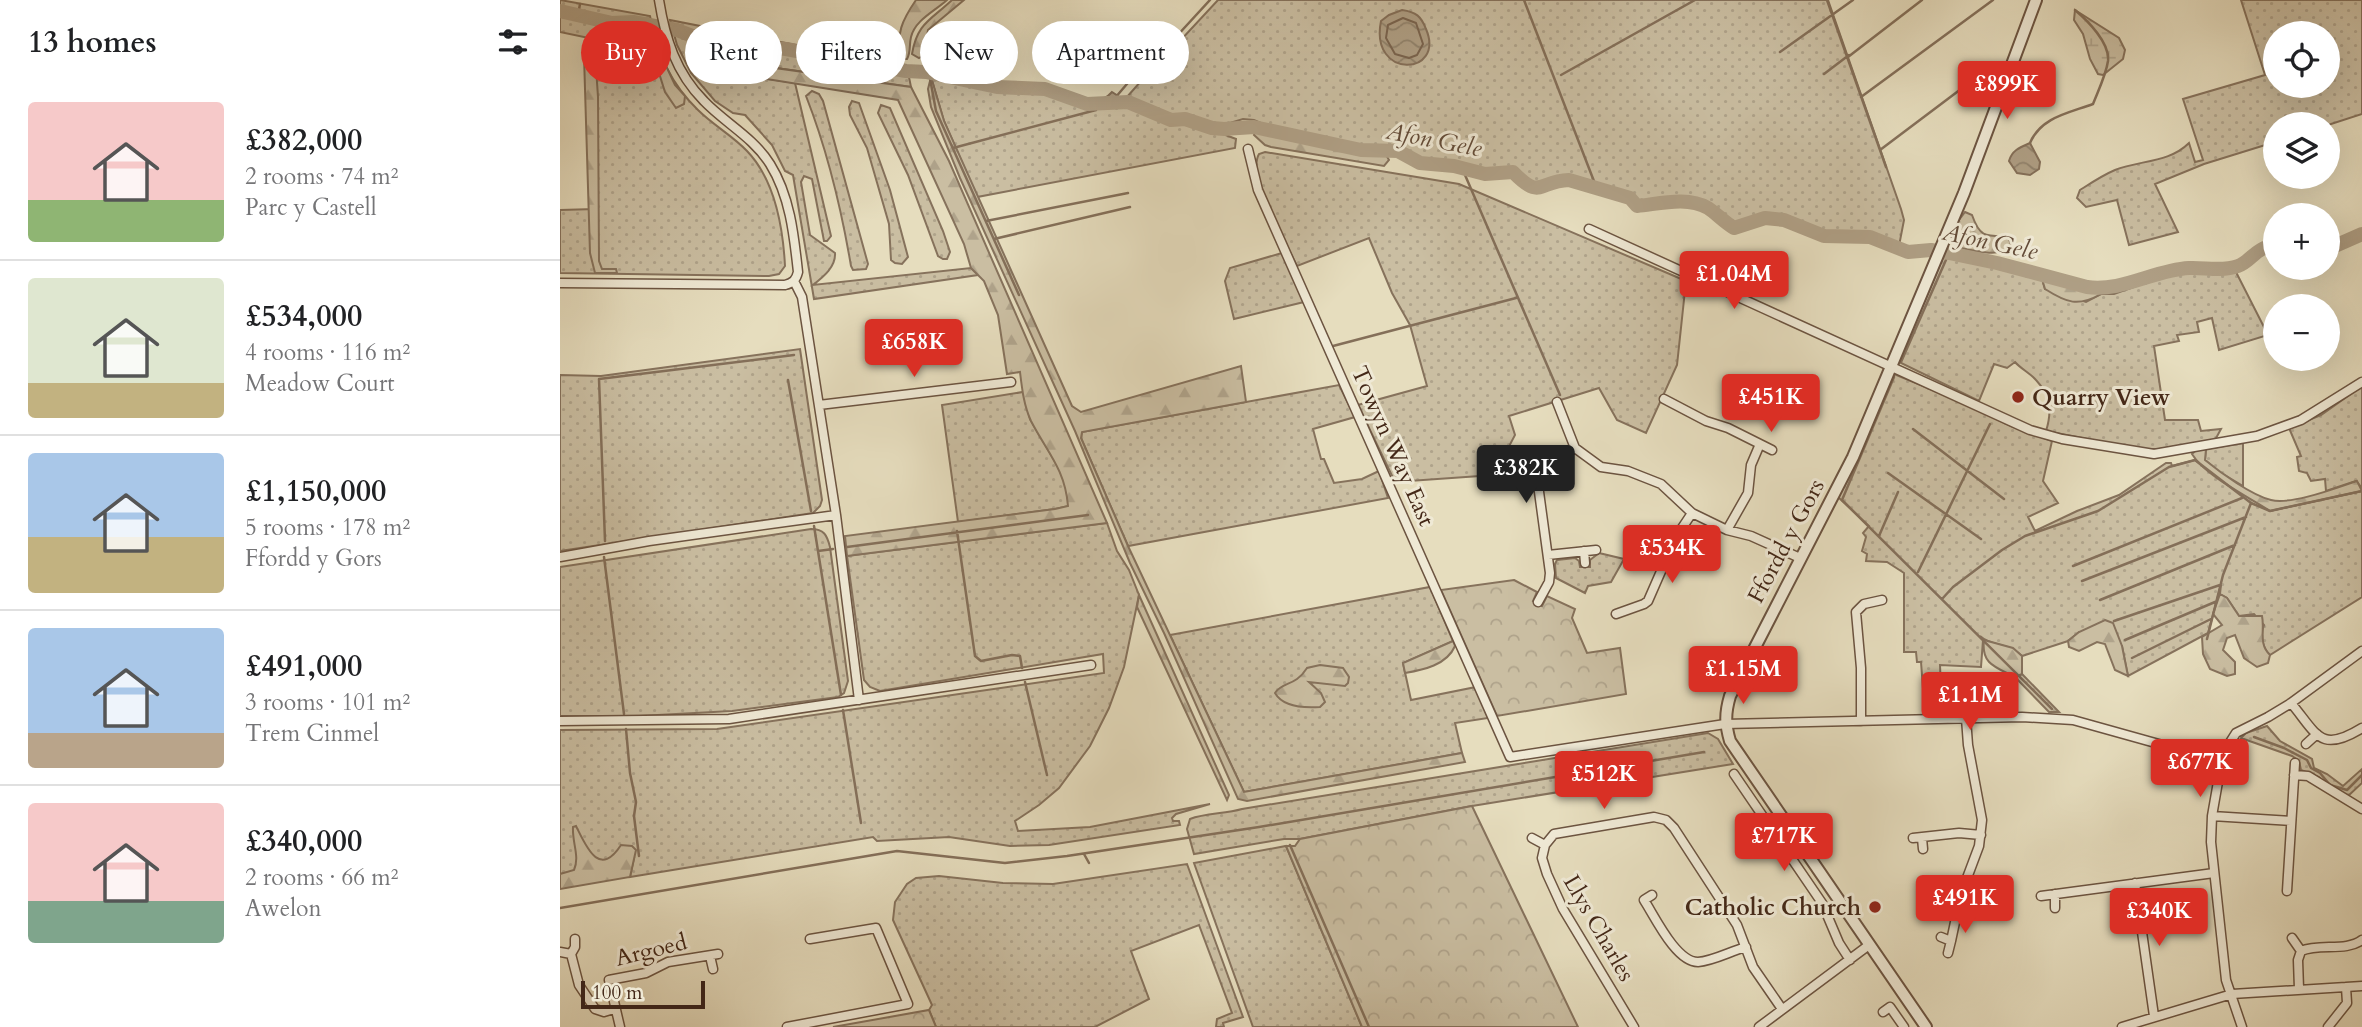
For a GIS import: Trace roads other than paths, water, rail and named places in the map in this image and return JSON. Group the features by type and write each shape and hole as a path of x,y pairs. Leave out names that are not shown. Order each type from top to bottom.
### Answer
{"street":[{"path":"560,284 785,285 794,281 798,272 786,200 777,177 747,137 704,102 684,76 666,38 659,0"},
{"name":"Ffordd y Gors","path":"1725,724 1730,696 1853,457 1964,193 2036,0"},
{"name":"Towyn Way East","path":"1248,149 1258,190 1510,757 1725,724"},
{"path":"1589,229 2030,430 2062,439 2154,454 2268,432 2301,420 2362,382"},
{"path":"794,281 800,288 802,297 819,405 859,700"},
{"path":"819,405 1011,382"},
{"path":"1664,399 1680,402 1706,421 1728,428 1772,450"},
{"path":"1557,402 1574,448 1601,467 1628,471 1661,484 1692,513 1727,530 1751,536 1800,558"},
{"path":"1727,530 1748,493 1751,465 1760,444"},
{"path":"1538,602 1549,582 1537,477 1550,461 1574,448"},
{"path":"1616,614 1648,601 1676,537 1692,513"},
{"path":"560,557 649,541 836,515"},
{"path":"1548,555 1596,550"},
{"path":"1584,551 1585,563"},
{"path":"1625,599 1629,609"},
{"path":"1861,721 1861,668 1856,612 1872,600 1882,600"},
{"path":"2242,1027 2226,980 2211,842 2212,816 2219,776 2217,763 2236,733 2291,703 2362,651"},
{"path":"560,721 729,719 1091,665"},
{"path":"2291,703 2317,734 2326,740 2337,741 2362,728"},
{"path":"1948,953 1982,820 1968,745 1966,718"},
{"path":"1926,1027 1730,741 1725,724 1966,718 2073,720 2202,755 2217,763"},
{"path":"2306,744 2317,734"},
{"path":"2287,891 2295,763"},
{"path":"1734,774 1822,903 1839,943 1850,960"},
{"path":"2294,775 2308,776 2362,809"},
{"path":"2212,816 2291,821"},
{"path":"1532,838 1545,845 1554,834 1654,817 1666,820 1674,828 1737,925 1753,967 1782,1009"},
{"path":"1913,838 1959,833 1980,835"},
{"path":"1922,838 1923,849"},
{"name":"Llys Charles","path":"1545,845 1542,859 1558,897 1634,1027"},
{"path":"2041,896 2214,873"},
{"path":"2276,877 2288,878"},
{"path":"2135,883 2154,1016"},
{"path":"2055,894 2056,908"},
{"path":"1652,895 1644,900 1677,951 1688,961 1700,962 1746,947"},
{"path":"787,1027 908,1004 876,928 810,939"},
{"path":"1941,937 1951,941"},
{"path":"2291,938 2301,951"},
{"path":"570,954 575,947 575,939"},
{"path":"2301,951 2354,944 2362,940"},
{"path":"1759,1027 1870,945"},
{"path":"560,951 570,954"},
{"path":"2299,989 2298,960 2301,951"},
{"path":"570,954 579,985 592,1006 599,1011 614,1009"},
{"name":"Argoed","path":"620,1027 609,980 646,973 668,962 714,955 713,969"},
{"path":"2122,1027 2232,994 2362,986"},
{"path":"2328,1027 2347,1003 2346,987"},
{"path":"1883,1012 1890,1007 1904,1027"}],"water":[{"path":"1402,10 1414,13 1420,18 1426,29 1429,45 1426,56 1417,63 1406,65 1395,62 1386,54 1380,40 1381,21"},
{"path":"1112,92 1118,96 1116,102 1128,102 1151,112 1129,104 1095,108 1067,97 1097,101"},
{"path":"2030,143 2040,162 2039,169 2030,175 2017,173 2009,161 2010,157 2017,149"}],"waterway":[{"path":"1189,23 1210,0"},
{"path":"1524,0 1597,189"},
{"path":"1561,75 1695,0"},
{"path":"1827,0 1886,167"},
{"path":"1780,52 1853,0"},
{"path":"1848,57 1922,0"},
{"path":"1861,97 1993,0"},
{"path":"578,15 580,4"},
{"path":"2030,143 2048,122 2093,104 2104,77 2108,61 2106,47 2092,26 2075,10"},
{"name":"Afon Gele","path":"560,11 612,23 633,22 677,30 708,42 786,49 906,71 926,72 997,87 1045,89 1087,104 1128,102 1171,120 1185,119 1212,128 1254,127 1361,150 1398,151 1420,163 1454,166 1485,174 1513,172 1535,188 1569,180 1630,198 1637,206 1691,202 1708,208 1734,228 1765,218 1784,220 1824,236 1870,237 1908,252 1931,250 1949,253 2087,287 2125,284 2189,268 2232,268 2243,264 2263,249"},
{"path":"1824,74 1849,55"},
{"path":"931,84 936,111 1019,295"},
{"path":"1115,98 1127,84"},
{"path":"1880,150 1961,89"},
{"path":"953,148 1096,110"},
{"path":"1462,168 1560,395"},
{"path":"986,221 1128,193"},
{"path":"994,239 1130,207"},
{"name":"Afon Gele","path":"2340,244 2362,234"},
{"path":"1901,362 1949,253"},
{"path":"1333,346 1516,298"},
{"path":"605,541 599,379 794,355"},
{"path":"1894,377 1842,500 2052,709"},
{"path":"788,380 811,511"},
{"path":"1918,572 1990,424"},
{"path":"1913,429 2004,499"},
{"path":"1942,599 1953,587 2025,536 2098,511 2169,467 2195,460 2251,503 2270,511 2362,491"},
{"path":"1888,473 1981,539"},
{"path":"1879,536 1898,492"},
{"path":"2073,566 2242,498"},
{"path":"2207,639 2223,575 2251,503"},
{"path":"847,547 1088,515"},
{"path":"2082,581 2246,517"},
{"path":"814,526 841,695"},
{"path":"957,531 975,656 981,661 1020,656 1022,668"},
{"path":"2100,600 2235,545"},
{"path":"818,551 833,549"},
{"path":"604,557 624,714"},
{"path":"2114,621 2220,585"},
{"path":"2125,640 2215,602"},
{"path":"2132,658 2211,619"},
{"path":"1025,682 1047,775"},
{"path":"843,710 861,823"},
{"path":"626,729 636,802 634,816 639,856"},
{"path":"2254,737 2307,760 2311,768 2320,773 2330,785 2347,790 2362,775"},
{"path":"560,908 897,851 1005,863 1067,856 1259,827 1704,752"},
{"path":"1290,845 1369,1027"},
{"path":"1084,854 1089,863"}],"place":[{"name":"Quarry View","path":"2018,397"},
{"name":"Catholic Church","path":"1875,907"}]}
